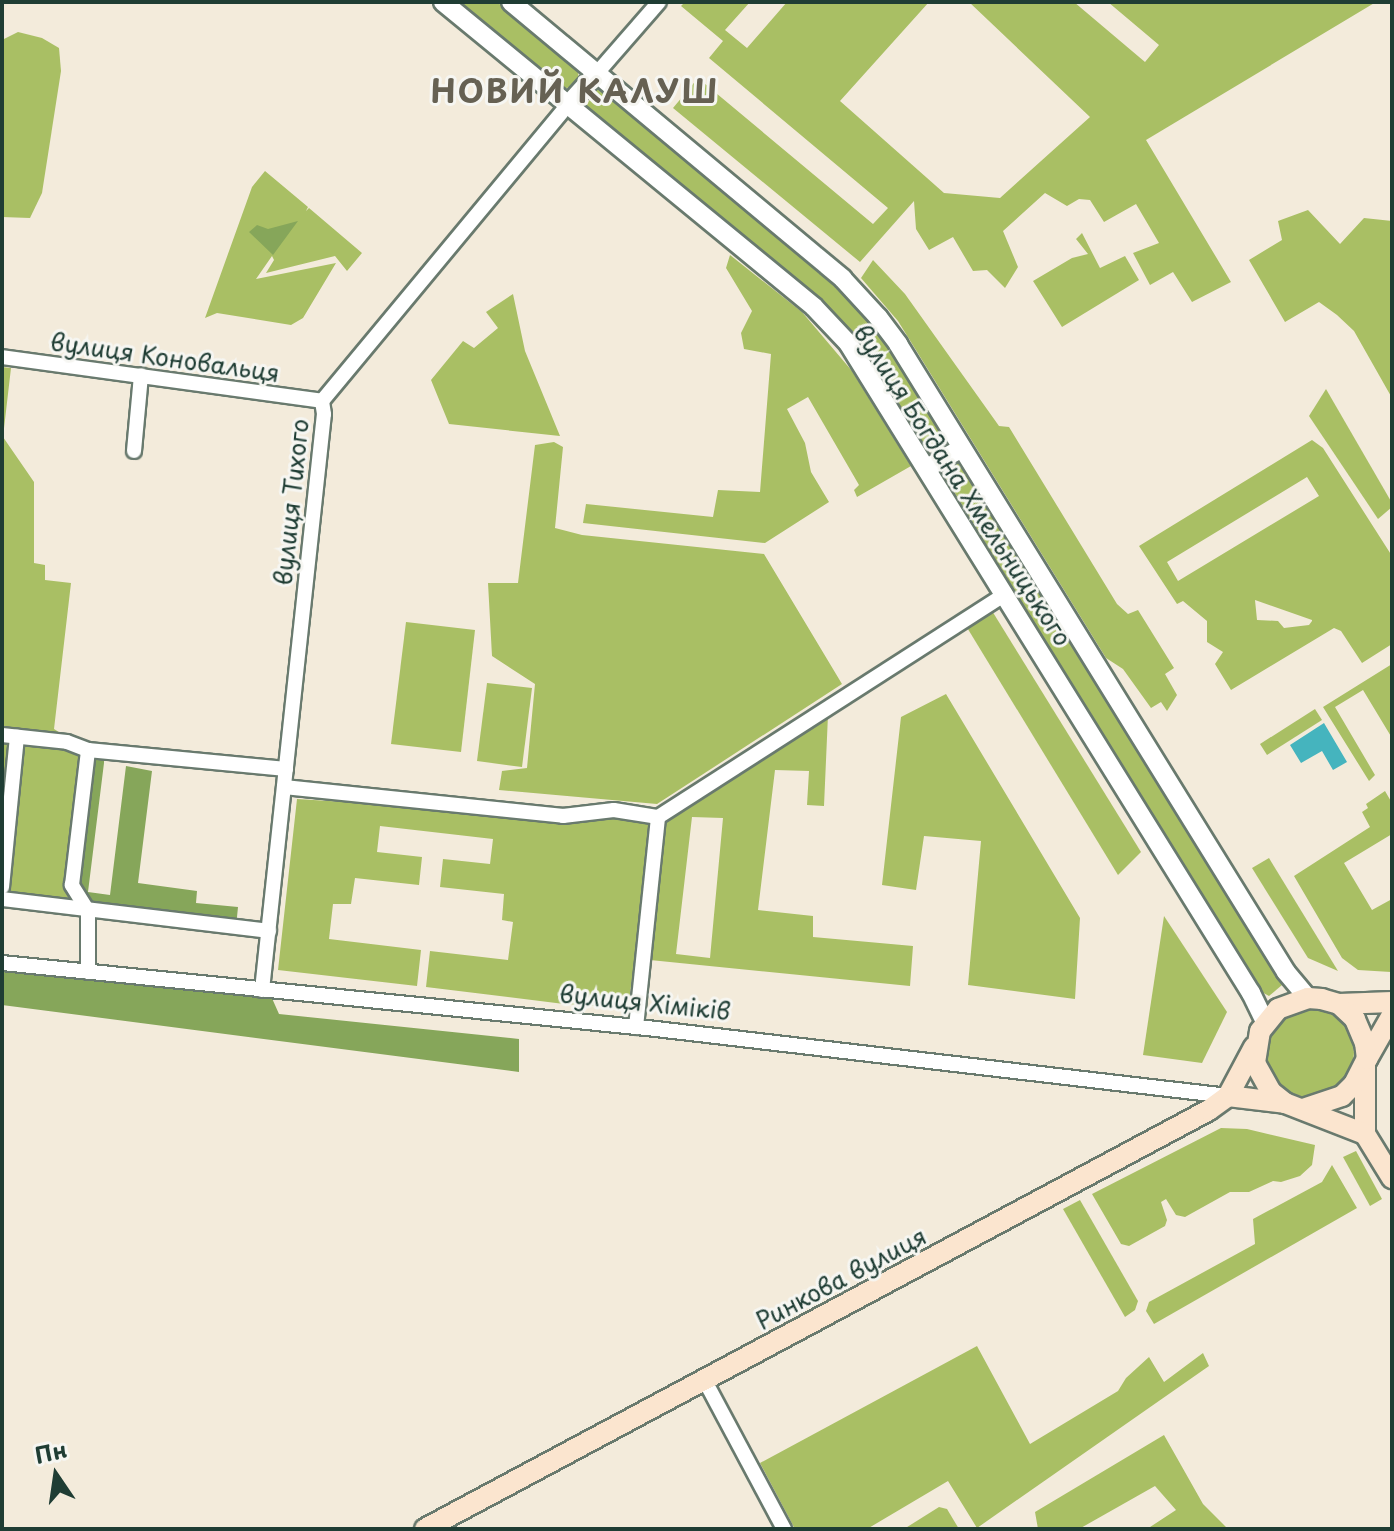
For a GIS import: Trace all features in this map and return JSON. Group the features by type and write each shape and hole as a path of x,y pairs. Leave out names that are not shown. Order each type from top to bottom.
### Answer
{"main road":[{"path":"1365,1134 1294,1106 1228,1096 1265,1022 1278,1009 1308,998 1339,1004 1392,1002"},
{"path":"1339,1004 1355,1019 1365,1043 1365,1134 1392,1178"},
{"path":"1294,1106 1342,1096 1366,1063 1392,1015"},
{"path":"1254,1047 1255,1063 1261,1079 1294,1106"},
{"name":"Ринкова вулиця","path":"425,1529 1209,1110 1228,1096"}],"street":[{"name":"вулиця Богдана Хмельницького","path":"443,2 814,307 848,343 1006,594 1251,993 1265,1022"},
{"name":"вулиця Богдана Хмельницького","path":"511,2 843,279 898,344 1286,972 1308,998"},
{"path":"568,105 659,2"},
{"name":"вулиця Тихого","path":"262,990 324,414 322,401 568,105"},
{"name":"вулиця Коновальця","path":"2,357 322,401"},
{"path":"134,451 141,375"},
{"path":"927,468 962,448"},
{"path":"284,787 563,816 614,810 658,817 1006,594"},
{"path":"2,887 10,736 67,742 88,750 286,769"},
{"path":"88,750 72,885 88,911 88,972"},
{"path":"636,1027 658,817"},
{"path":"2,899 269,931"},
{"name":"вулиця Хіміків","path":"2,963 636,1027 1228,1096"},
{"path":"705,1381 784,1529"}],"green space":[{"path":"453,2 497,2 577,67 579,79 572,87 560,89"},
{"path":"685,2 750,2 725,30 747,48 787,2 929,2 840,101 944,193 1000,198 1090,117 969,2 1074,2 1145,62 1159,45 1108,2 1376,2 1146,140 1231,282 1192,302 1173,272 1150,285 1133,253 1159,243 1136,204 1104,222 1090,200 1079,199 1067,206 1045,193 1003,231 1018,267 1005,288 987,270 973,271 953,237 929,250 916,229 914,201 860,262 673,108 698,78 873,224 888,208 709,58 723,41 681,6"},
{"path":"18,32 42,38 59,48 61,71 42,193 30,218 2,217 2,40"},
{"path":"603,88 836,283 881,331 946,439 943,446 930,450 923,443 858,342 820,302 586,107 594,91"},
{"path":"265,171 308,207 306,211 309,208 362,253 347,271 335,256 266,273 274,260 272,256 256,279 336,263 303,318 291,325 217,313 205,318 252,187"},
{"path":"1308,210 1340,244 1364,218 1392,221 1392,398 1354,331 1319,302 1285,322 1249,260 1282,240 1278,221"},
{"path":"298,221 273,255 249,232 257,225 268,229"},
{"path":"1082,233 1100,268 1125,256 1139,280 1062,327 1033,281 1072,258 1088,254 1076,239"},
{"path":"730,255 802,312 852,371 911,466 857,497 854,490 859,485 808,397 787,409 805,443 811,472 829,502 765,543 583,523 586,504 713,517 718,490 760,492 771,354 744,349 741,333 752,311 726,268"},
{"path":"873,260 905,294 999,426 1009,427 1117,604 1128,614 1138,610 1174,668 1165,674 1177,695 1167,711 1161,702 1151,708 1123,669 1106,658 898,321 861,278"},
{"path":"513,294 525,351 560,436 449,424 431,380 463,341 474,348 498,328 486,312"},
{"path":"2,367 11,368 3,437 34,482 34,563 45,565 45,580 71,583 54,729 88,750 72,885 88,911 2,901"},
{"path":"1326,389 1392,503 1392,507 1378,519 1309,416"},
{"path":"1312,440 1323,448 1392,556 1392,644 1362,663 1341,631 1334,628 1231,690 1215,664 1223,652 1207,642 1207,621 1183,601 1177,604 1139,546","holes":["1307,477 1319,496 1178,581 1167,562","1255,600 1312,620 1312,621 1309,625 1284,628 1278,621 1257,620"]},
{"path":"554,442 563,447 555,528 582,535 764,554 842,684 657,804 499,790 502,771 527,768 535,684 492,656 488,583 518,583 535,445"},
{"path":"954,460 963,463 1280,976 1282,985 1269,996 1258,990 947,480 944,472"},
{"path":"989,606 1141,852 1118,875 963,621"},
{"path":"406,622 475,630 461,752 391,744"},
{"path":"1392,664 1392,738 1363,690 1335,707 1375,775 1369,781 1323,707"},
{"path":"487,683 532,688 522,767 477,761"},
{"path":"946,694 1080,918 1075,999 968,985 981,841 924,836 916,890 882,885 901,717"},
{"path":"1315,709 1322,720 1267,755 1260,744"},
{"path":"828,715 824,806 807,805 809,771 775,770 758,910 813,916 813,937 913,946 910,986 650,960 665,822","holes":["692,817 723,818 710,958 676,954"]},
{"path":"88,750 104,751 104,763 88,892 110,895 126,766 152,771 138,883 197,891 196,903 238,907 236,927 88,911 72,885"},
{"path":"1385,791 1392,803 1392,834 1344,863 1372,910 1392,899 1391,972 1358,970 1342,958 1294,876 1370,827 1362,812 1368,808 1366,804"},
{"path":"297,799 654,821 628,1008 564,1004 426,987 430,951 508,960 513,922 502,920 504,894 440,887 443,859 490,864 493,839 380,826 377,852 422,857 419,885 355,878 351,904 333,904 329,939 421,950 417,986 278,970"},
{"path":"1269,858 1338,971 1308,958 1252,868"},
{"path":"1164,916 1227,1012 1202,1063 1143,1055"},
{"path":"2,967 271,996 279,1014 519,1039 519,1072 2,1005"},
{"path":"1310,1009 1327,1012 1341,1022 1351,1036 1354,1053 1351,1070 1341,1084 1327,1094 1310,1097 1293,1094 1279,1084 1269,1070 1266,1053 1269,1036 1279,1022 1293,1012"},
{"path":"1221,1128 1247,1129 1315,1145 1312,1165 1300,1176 1281,1182 1273,1181 1249,1192 1230,1192 1185,1217 1176,1215 1166,1199 1161,1202 1167,1220 1165,1226 1129,1246 1121,1244 1092,1194"},
{"path":"1356,1151 1382,1199 1370,1206 1343,1157"},
{"path":"1332,1165 1357,1208 1154,1324 1146,1311 1149,1302 1255,1244 1253,1219 1322,1182"},
{"path":"1080,1200 1138,1301 1135,1310 1125,1317 1063,1209"},
{"path":"977,1346 1030,1444 1118,1391 1126,1378 1149,1357 1164,1382 1203,1353 1209,1366 977,1528 948,1481 867,1529 795,1529 760,1463"},
{"path":"1164,1435 1203,1504 1228,1529 1147,1529 1176,1510 1155,1486 1079,1529 1038,1529 1035,1512"},
{"path":"939,1507 947,1509 959,1529 904,1529"}],"water":[{"path":"1324,723 1347,762 1333,770 1322,751 1301,763 1290,745"}],"district":[{"name":"НОВИЙ КАЛУШ","path":"575,90"}]}
